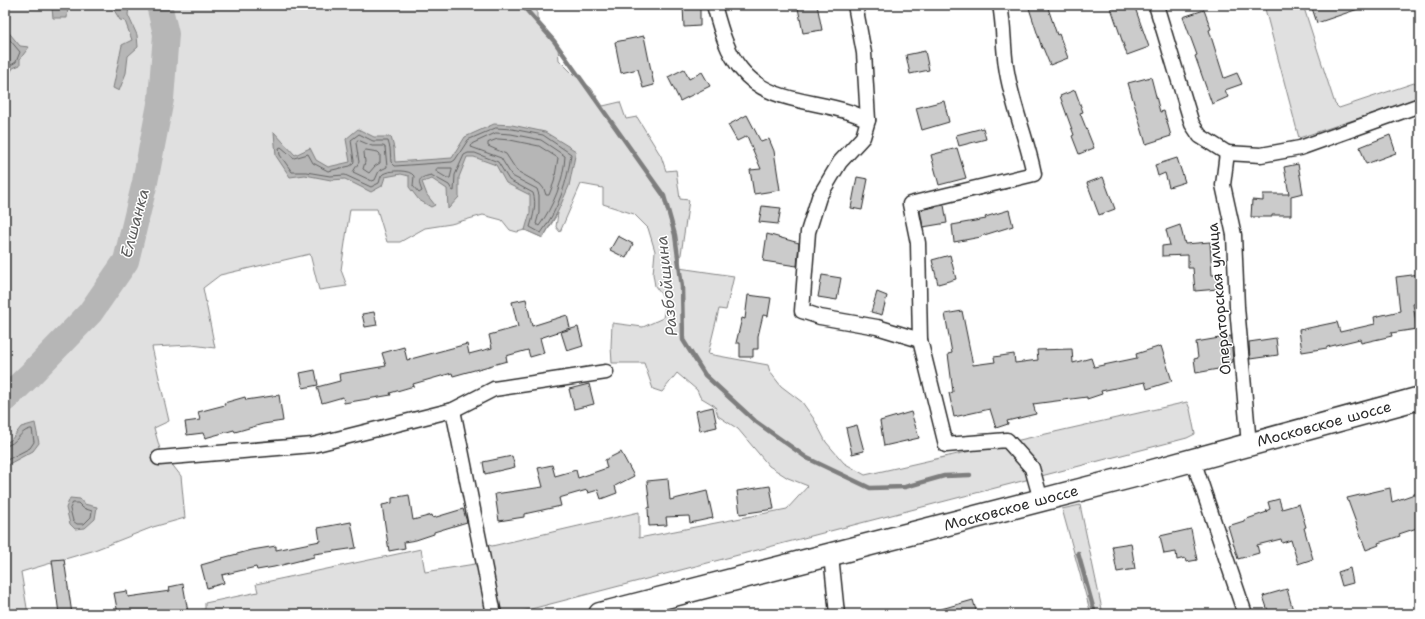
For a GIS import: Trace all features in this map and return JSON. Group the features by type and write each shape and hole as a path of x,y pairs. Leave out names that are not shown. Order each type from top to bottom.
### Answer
{"main road":[{"name":"Московское шоссе","path":"600,614 1193,460 1420,398"}],"street":[{"path":"714,5 728,48 741,69 758,85 787,97 849,112 868,120"},
{"path":"855,5 864,53 868,120 863,137 840,162 819,197 808,232 802,311 820,317 877,327 920,340"},
{"path":"1000,5 1006,67 1020,126 1030,151 1034,174 910,204 918,244 920,340 946,445 1007,440 1032,468 1041,500"},
{"path":"1156,5 1192,124 1200,136 1227,153 1261,155 1300,148 1420,105"},
{"name":"Операторская улица","path":"1227,153 1223,185 1234,235 1249,445"},
{"path":"159,458 314,444 453,410 494,389 606,372"},
{"path":"453,410 494,614"},
{"path":"1193,460 1245,614"},
{"path":"831,555 837,614"}],"shaded area":[{"path":"5,5 537,5 537,17 541,27 551,36 558,48 559,60 573,74 591,88 603,106 620,102 626,119 637,117 661,156 666,171 676,170 680,199 689,200 679,268 734,276 726,310 719,309 708,354 768,365 770,372 781,386 802,402 814,419 826,442 844,463 865,475 1187,402 1190,409 1195,434 1187,438 512,614 188,614 205,609 205,603 258,592 256,584 421,549 425,572 481,563 477,541 492,546 639,512 639,538 787,509 808,486 788,478 769,466 738,429 718,416 715,406 700,397 697,390 677,373 662,392 653,389 644,363 612,363 612,323 643,327 663,318 666,301 655,286 653,274 655,251 648,228 634,214 603,204 603,188 581,184 560,232 556,227 558,213 543,238 525,230 517,232 510,230 502,220 483,215 451,224 425,228 400,242 387,242 377,209 350,209 341,270 347,286 319,290 310,254 220,275 203,288 215,348 192,345 152,347 169,421 154,428 160,449 181,476 185,518 153,527 92,551 21,572 28,614 5,614"},
{"path":"1264,5 1303,5 1335,104 1339,108 1420,81 1420,98 1299,138"},
{"path":"1080,505 1103,614 1091,614 1062,509"}],"water":[{"path":"49,5 80,5 79,7 68,7 67,18 53,18 52,8"},
{"path":"117,5 129,5 128,15 137,35 138,47 128,56 126,73 119,91 113,88 122,45 132,40 125,21 120,20 114,10"},
{"path":"5,28 20,46 29,47 20,59 20,65 13,68 8,76 5,68"},
{"path":"494,124 512,125 545,132 576,151 569,186 558,211 543,238 525,230 530,213 530,195 506,183 496,165 474,157 467,157 459,177 459,197 448,209 447,189 432,179 422,182 427,195 435,205 431,207 419,200 409,187 409,176 401,174 385,177 382,186 371,192 345,179 331,180 305,175 290,177 276,156 274,132 295,155 310,148 316,160 328,167 350,162 346,139 358,129 374,137 391,137 394,148 395,162 452,158 465,137"},
{"path":"35,423 39,443 33,451 5,465 5,443 11,440 21,427"},
{"path":"70,498 80,499 84,504 97,507 95,519 85,528 75,529 70,524 66,508"}],"building":[{"path":"700,5 700,26 684,27 683,6"},
{"path":"817,5 822,30 803,33 798,8"},
{"path":"1028,5 1047,5 1057,35 1059,34 1068,58 1050,65 1042,48"},
{"path":"1110,5 1134,5 1149,47 1127,55"},
{"path":"1311,5 1364,5 1364,7 1317,23"},
{"path":"1204,10 1211,29 1209,30 1224,78 1237,73 1242,84 1225,90 1228,97 1212,104 1195,56 1197,55 1183,17"},
{"path":"644,36 654,85 643,88 638,69 621,73 615,42"},
{"path":"925,51 929,70 910,74 906,55"},
{"path":"684,69 689,79 702,72 710,86 680,101 668,77"},
{"path":"1151,77 1160,112 1164,111 1171,136 1146,144 1128,83"},
{"path":"1075,90 1083,112 1080,113 1094,148 1079,154 1060,96"},
{"path":"944,101 949,122 922,130 916,108"},
{"path":"747,115 761,142 769,139 774,151 780,190 754,194 750,170 761,169 747,136 737,141 728,125"},
{"path":"983,128 986,139 959,146 956,135"},
{"path":"1390,135 1396,153 1366,164 1360,147"},
{"path":"957,148 966,178 939,185 931,155"},
{"path":"1177,158 1185,182 1169,187 1165,173 1158,176 1155,165"},
{"path":"1298,164 1303,193 1291,196 1291,215 1251,217 1252,200 1263,201 1263,194 1289,194 1284,167"},
{"path":"857,177 868,179 862,210 851,208"},
{"path":"1103,177 1115,209 1099,215 1087,183"},
{"path":"944,205 947,223 923,227 920,210"},
{"path":"762,206 781,208 778,224 759,222"},
{"path":"1009,210 1013,226 981,237 954,242 952,225 986,219 985,217"},
{"path":"1180,225 1185,244 1210,242 1212,275 1217,275 1218,289 1195,291 1193,268 1188,268 1188,255 1162,256 1162,246 1170,245 1166,230"},
{"path":"767,234 799,243 797,266 763,261"},
{"path":"618,236 633,244 626,258 610,250"},
{"path":"950,255 956,279 938,284 932,260"},
{"path":"1420,274 1420,303 1413,304 1417,329 1391,333 1392,336 1361,343 1360,339 1327,348 1302,352 1299,330 1337,322 1340,332 1375,324 1374,317 1400,311 1396,277"},
{"path":"822,275 841,278 837,300 818,297"},
{"path":"877,292 887,296 882,315 871,312"},
{"path":"748,295 771,298 768,316 763,315 758,336 758,349 753,349 753,357 740,357 740,343 736,343 742,318 745,319"},
{"path":"526,299 532,326 567,315 570,328 540,338 544,353 530,357 528,350 506,356 507,361 453,376 452,373 413,384 414,386 390,393 391,395 344,403 343,397 322,403 317,387 340,381 339,374 386,366 382,353 404,347 407,360 467,344 469,354 492,348 489,335 518,327 512,302"},
{"path":"962,311 973,365 995,362 994,357 1014,354 1015,363 1038,360 1037,350 1072,349 1073,363 1091,358 1094,367 1137,358 1136,354 1161,346 1172,381 1147,389 1145,382 1101,391 1102,394 1087,399 1087,397 1033,404 1036,414 1007,421 1008,424 996,428 990,409 954,417 949,393 953,392 948,354 952,353 945,314"},
{"path":"374,312 377,325 365,327 362,314"},
{"path":"578,327 583,346 567,351 561,332"},
{"path":"1231,336 1233,362 1228,363 1229,367 1196,373 1194,359 1198,358 1196,342"},
{"path":"1276,338 1278,355 1250,359 1249,342"},
{"path":"315,370 318,385 303,388 300,373"},
{"path":"589,384 594,404 574,409 569,389"},
{"path":"279,395 283,421 263,424 235,432 234,430 205,438 203,433 187,435 185,422 200,420 198,412 225,405 224,403 245,397 246,400"},
{"path":"713,407 717,427 700,431 696,411"},
{"path":"911,412 919,438 884,446 880,421"},
{"path":"857,425 864,451 852,454 846,428"},
{"path":"621,452 634,476 615,486 617,493 601,499 598,490 588,493 587,490 559,498 561,506 524,514 524,517 499,521 495,494 543,487 538,468 552,465 555,476 576,470 578,478 607,468 605,460"},
{"path":"512,456 515,467 485,474 483,462"},
{"path":"668,479 670,500 707,491 713,518 690,523 689,516 666,517 667,525 649,526 648,508 650,507 647,481"},
{"path":"770,486 774,509 740,514 737,491"},
{"path":"1390,488 1392,502 1420,492 1420,527 1399,534 1400,536 1378,543 1379,545 1366,550 1347,498"},
{"path":"409,495 413,520 432,515 433,518 463,509 467,522 434,532 434,534 416,540 404,542 405,548 389,551 382,505 392,503 392,498"},
{"path":"1279,499 1282,509 1299,504 1313,559 1298,564 1291,540 1282,543 1281,539 1257,545 1259,553 1238,559 1228,526 1267,512 1266,511 1270,509 1268,502"},
{"path":"351,522 356,548 314,554 314,557 274,567 257,570 256,567 222,575 224,583 207,588 201,565 252,550 276,546 276,550 320,541 318,528"},
{"path":"1191,529 1197,560 1186,562 1185,558 1177,560 1176,552 1164,554 1160,536"},
{"path":"1131,543 1135,569 1117,572 1112,546"},
{"path":"64,559 72,614 59,614 52,560"},
{"path":"1350,568 1353,583 1342,586 1338,572"},
{"path":"183,584 188,612 178,614 175,614 174,611 151,614 118,614 114,593 127,591 128,597 170,591 169,587"},
{"path":"1287,589 1294,614 1269,614 1263,596"},
{"path":"973,600 977,614 935,614 934,611"}],"waterway":[{"name":"Елшанка","path":"5,399 90,313 126,261 145,182 161,99 166,34 159,5"},
{"name":"Разбойщина","path":"522,5 554,41 664,196 675,235 682,287 683,340 705,375 755,421 807,458 870,488 905,487 944,476 970,475"},
{"name":"Разбойщина","path":"1078,553 1095,614"}]}
